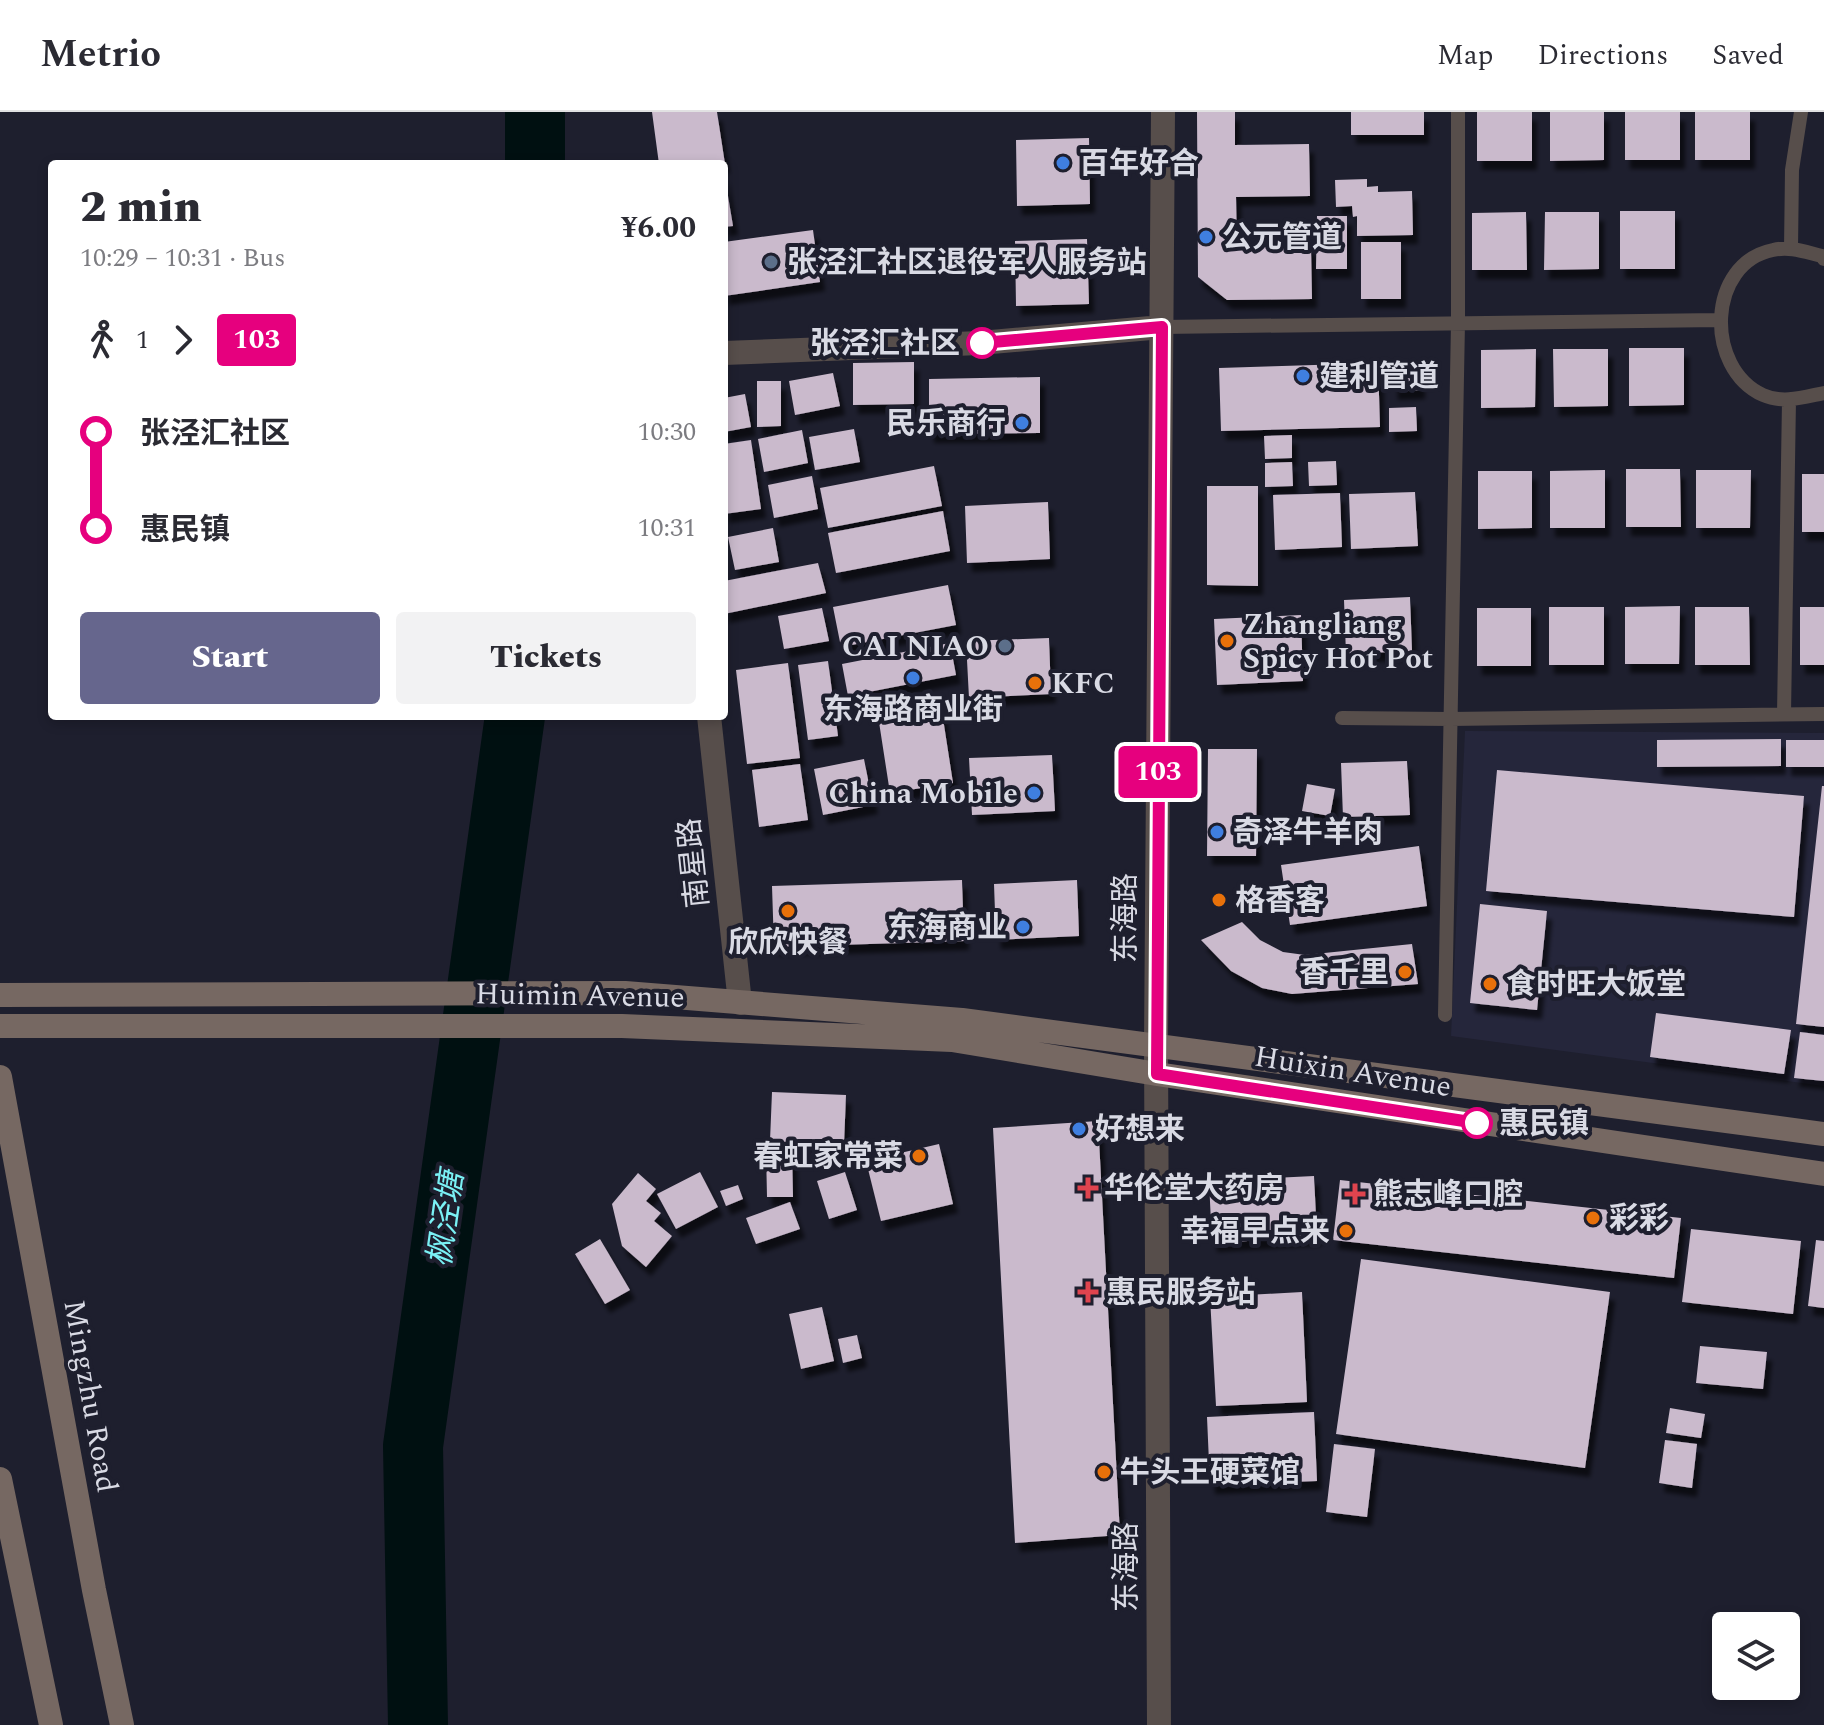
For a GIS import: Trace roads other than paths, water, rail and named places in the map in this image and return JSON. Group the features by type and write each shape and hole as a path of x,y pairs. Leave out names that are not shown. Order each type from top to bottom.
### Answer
{"main road":[{"name":"Huimin Avenue","path":"0,995 625,993 962,1020 1156,1045"},
{"name":"Huimin Avenue","path":"0,1026 622,1026 952,1040 1157,1074"},
{"name":"Huixin Avenue","path":"1156,1045 1824,1134"},
{"name":"Huixin Avenue","path":"1157,1074 1824,1174"},
{"name":"Mingzhu Road","path":"0,1077 94,1590 122,1725"},
{"path":"0,1479 51,1725"}],"street":[{"name":"东海路","path":"1159,1725 1156,1045 1163,112"},
{"path":"728,353 980,343 1162,327"},
{"name":"南星路","path":"709,720 740,1003"}],"lane":[{"path":"1445,1015 1458,323 1458,112"},
{"path":"1791,248 1792,170 1801,112"},
{"path":"1824,259 1791,248 1770,250 1742,266 1727,290 1719,320 1723,351 1742,380 1764,395 1789,400 1824,393"},
{"path":"1162,327 1719,320"},
{"path":"1784,714 1789,400"},
{"path":"1342,718 1824,714"}],"waterway":[{"name":"枫泾塘","path":"535,112 535,160"},
{"name":"枫泾塘","path":"418,1725 413,1446 514,720"}],"place":[{"name":"百年好合","path":"1063,163"},
{"name":"公元管道","path":"1206,237"},
{"name":"张泾汇社区退役军人服务站","path":"771,262"},
{"name":"张泾汇社区","path":"982,343"},
{"name":"建利管道","path":"1303,376"},
{"name":"民乐商行","path":"1022,423"},
{"name":"Zhangliang Spicy Hot Pot","path":"1227,641"},
{"name":"CAI NIAO","path":"1005,646"},
{"name":"东海路商业街","path":"913,678"},
{"name":"KFC","path":"1035,683"},
{"name":"China Mobile","path":"1034,793"},
{"name":"奇泽牛羊肉","path":"1217,832"},
{"name":"格香客","path":"1219,900"},
{"name":"欣欣快餐","path":"788,911"},
{"name":"东海商业","path":"1023,927"},
{"name":"香千里","path":"1405,972"},
{"name":"食时旺大饭堂","path":"1490,984"},
{"name":"惠民镇","path":"1477,1123"},
{"name":"好想来","path":"1079,1129"},
{"name":"春虹家常菜","path":"919,1156"},
{"name":"华伦堂大药房","path":"1088,1188"},
{"name":"熊志峰口腔","path":"1355,1194"},
{"name":"彩彩","path":"1593,1218"},
{"name":"幸福早点来","path":"1346,1231"},
{"name":"惠民服务站","path":"1088,1292"},
{"name":"牛头王硬菜馆","path":"1104,1472"}]}
